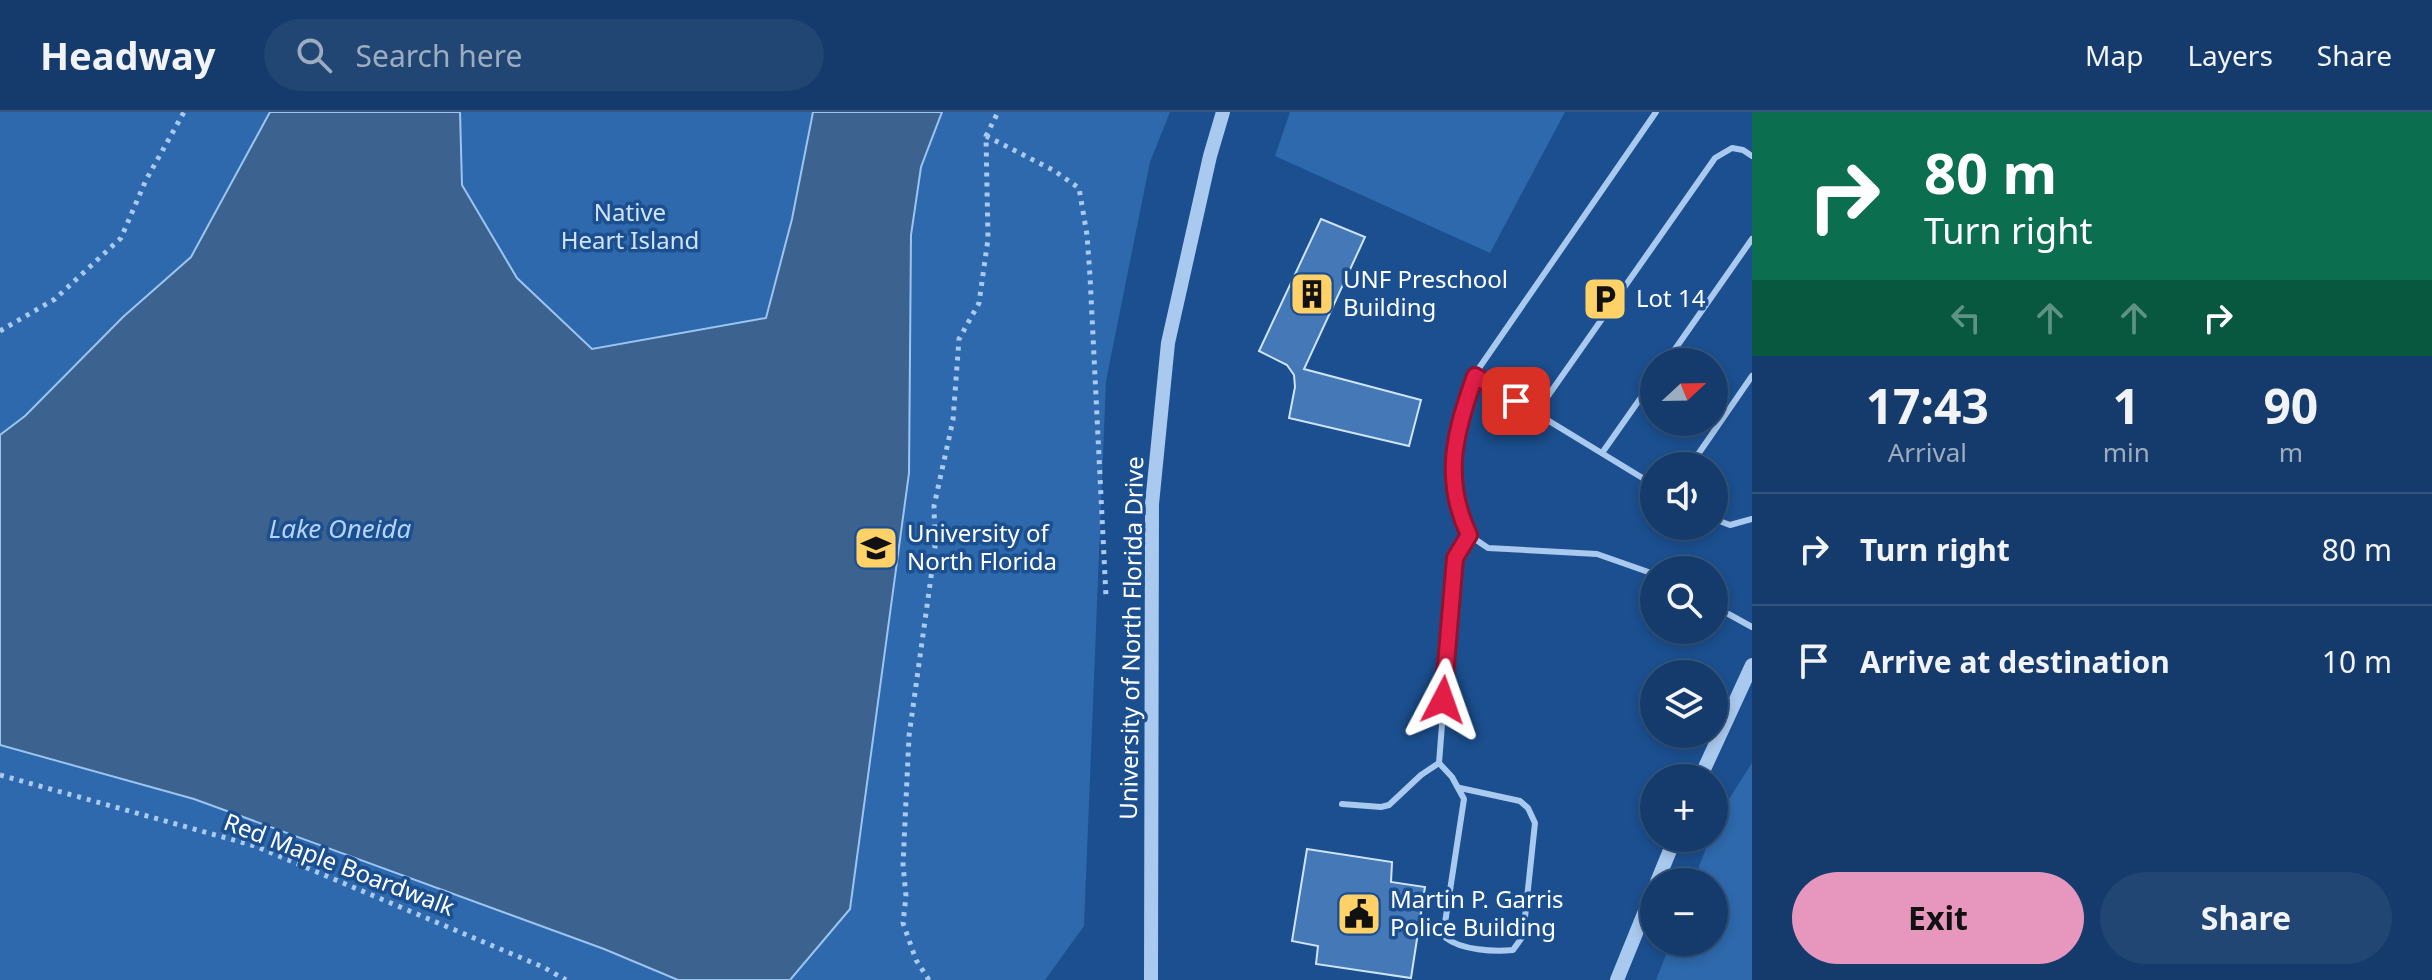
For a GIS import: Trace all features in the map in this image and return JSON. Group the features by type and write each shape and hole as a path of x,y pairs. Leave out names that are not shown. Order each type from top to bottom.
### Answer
{"street":[{"name":"University of North Florida Drive","path":"1151,980 1150,564 1153,491 1168,343 1223,112"},
{"path":"1706,764 1752,665"},
{"path":"1617,980 1640,923"}],"lane":[{"path":"1640,569 1597,554 1488,548 1469,535 1458,512 1453,467 1458,425 1475,376 1656,112"},
{"path":"1536,413 1715,158 1732,148 1752,156"},
{"path":"1676,348 1752,239"},
{"path":"1475,376 1640,476"},
{"path":"1700,452 1752,376"},
{"path":"1602,453 1640,399"},
{"path":"1728,524 1752,519"},
{"path":"1460,788 1520,801 1528,808 1535,823 1523,936 1513,950 1458,945 1446,938 1445,923 1464,799 1460,788 1439,763 1455,558 1469,535"},
{"path":"1728,614 1752,627"},
{"path":"1342,804 1389,805 1439,763"}],"path":[{"path":"0,331 55,299 121,238 146,180 184,112"},
{"path":"929,980 916,960 903,923 909,736 935,548 934,506 953,420 959,339 979,303 988,239 986,136 998,112"},
{"path":"986,136 1053,170 1079,188 1090,276 1106,597"},
{"name":"Red Maple Boardwalk","path":"0,775 255,846 543,967 566,980"}],"green space":[{"path":"0,112 270,112 191,257 123,317 25,416 0,435"},
{"name":"Native Heart Island","path":"460,112 813,112 792,219 766,318 592,349 517,278 462,185"},
{"path":"942,112 1170,112 1150,162 1106,381 1084,926 1045,980 790,980 850,909 909,473 911,235 921,167"},
{"path":"1290,112 1565,112 1490,253 1275,156"},
{"path":"0,745 194,799 604,949 678,980 0,980"},
{"path":"1752,763 1752,980 1656,980 1665,956 1728,956 1728,868 1698,868 1705,852 1728,852 1728,801"}],"water":[{"name":"Lake Oneida","path":"270,112 460,112 462,185 517,278 592,349 766,318 792,219 813,112 942,112 921,167 911,235 909,473 850,909 790,980 678,980 604,949 194,799 0,745 0,435 25,416 123,317 191,257"}],"building":[{"name":"UNF Preschool Building","path":"1321,219 1365,237 1304,369 1421,400 1409,446 1289,418 1294,375 1287,365 1259,351"},
{"name":"Martin P. Garris Police Building","path":"1307,849 1392,862 1391,882 1425,887 1411,978 1316,964 1318,946 1292,941"}],"place":[{"name":"UNF Preschool Building","path":"1312,294"},
{"name":"Lot 14","path":"1605,299"},
{"name":"University of North Florida","path":"876,548"},
{"name":"Martin P. Garris Police Building","path":"1359,914"}],"route":[{"path":"1443,700 1455,558 1469,535 1458,512 1453,467 1458,425 1475,376 1516,401"}]}
